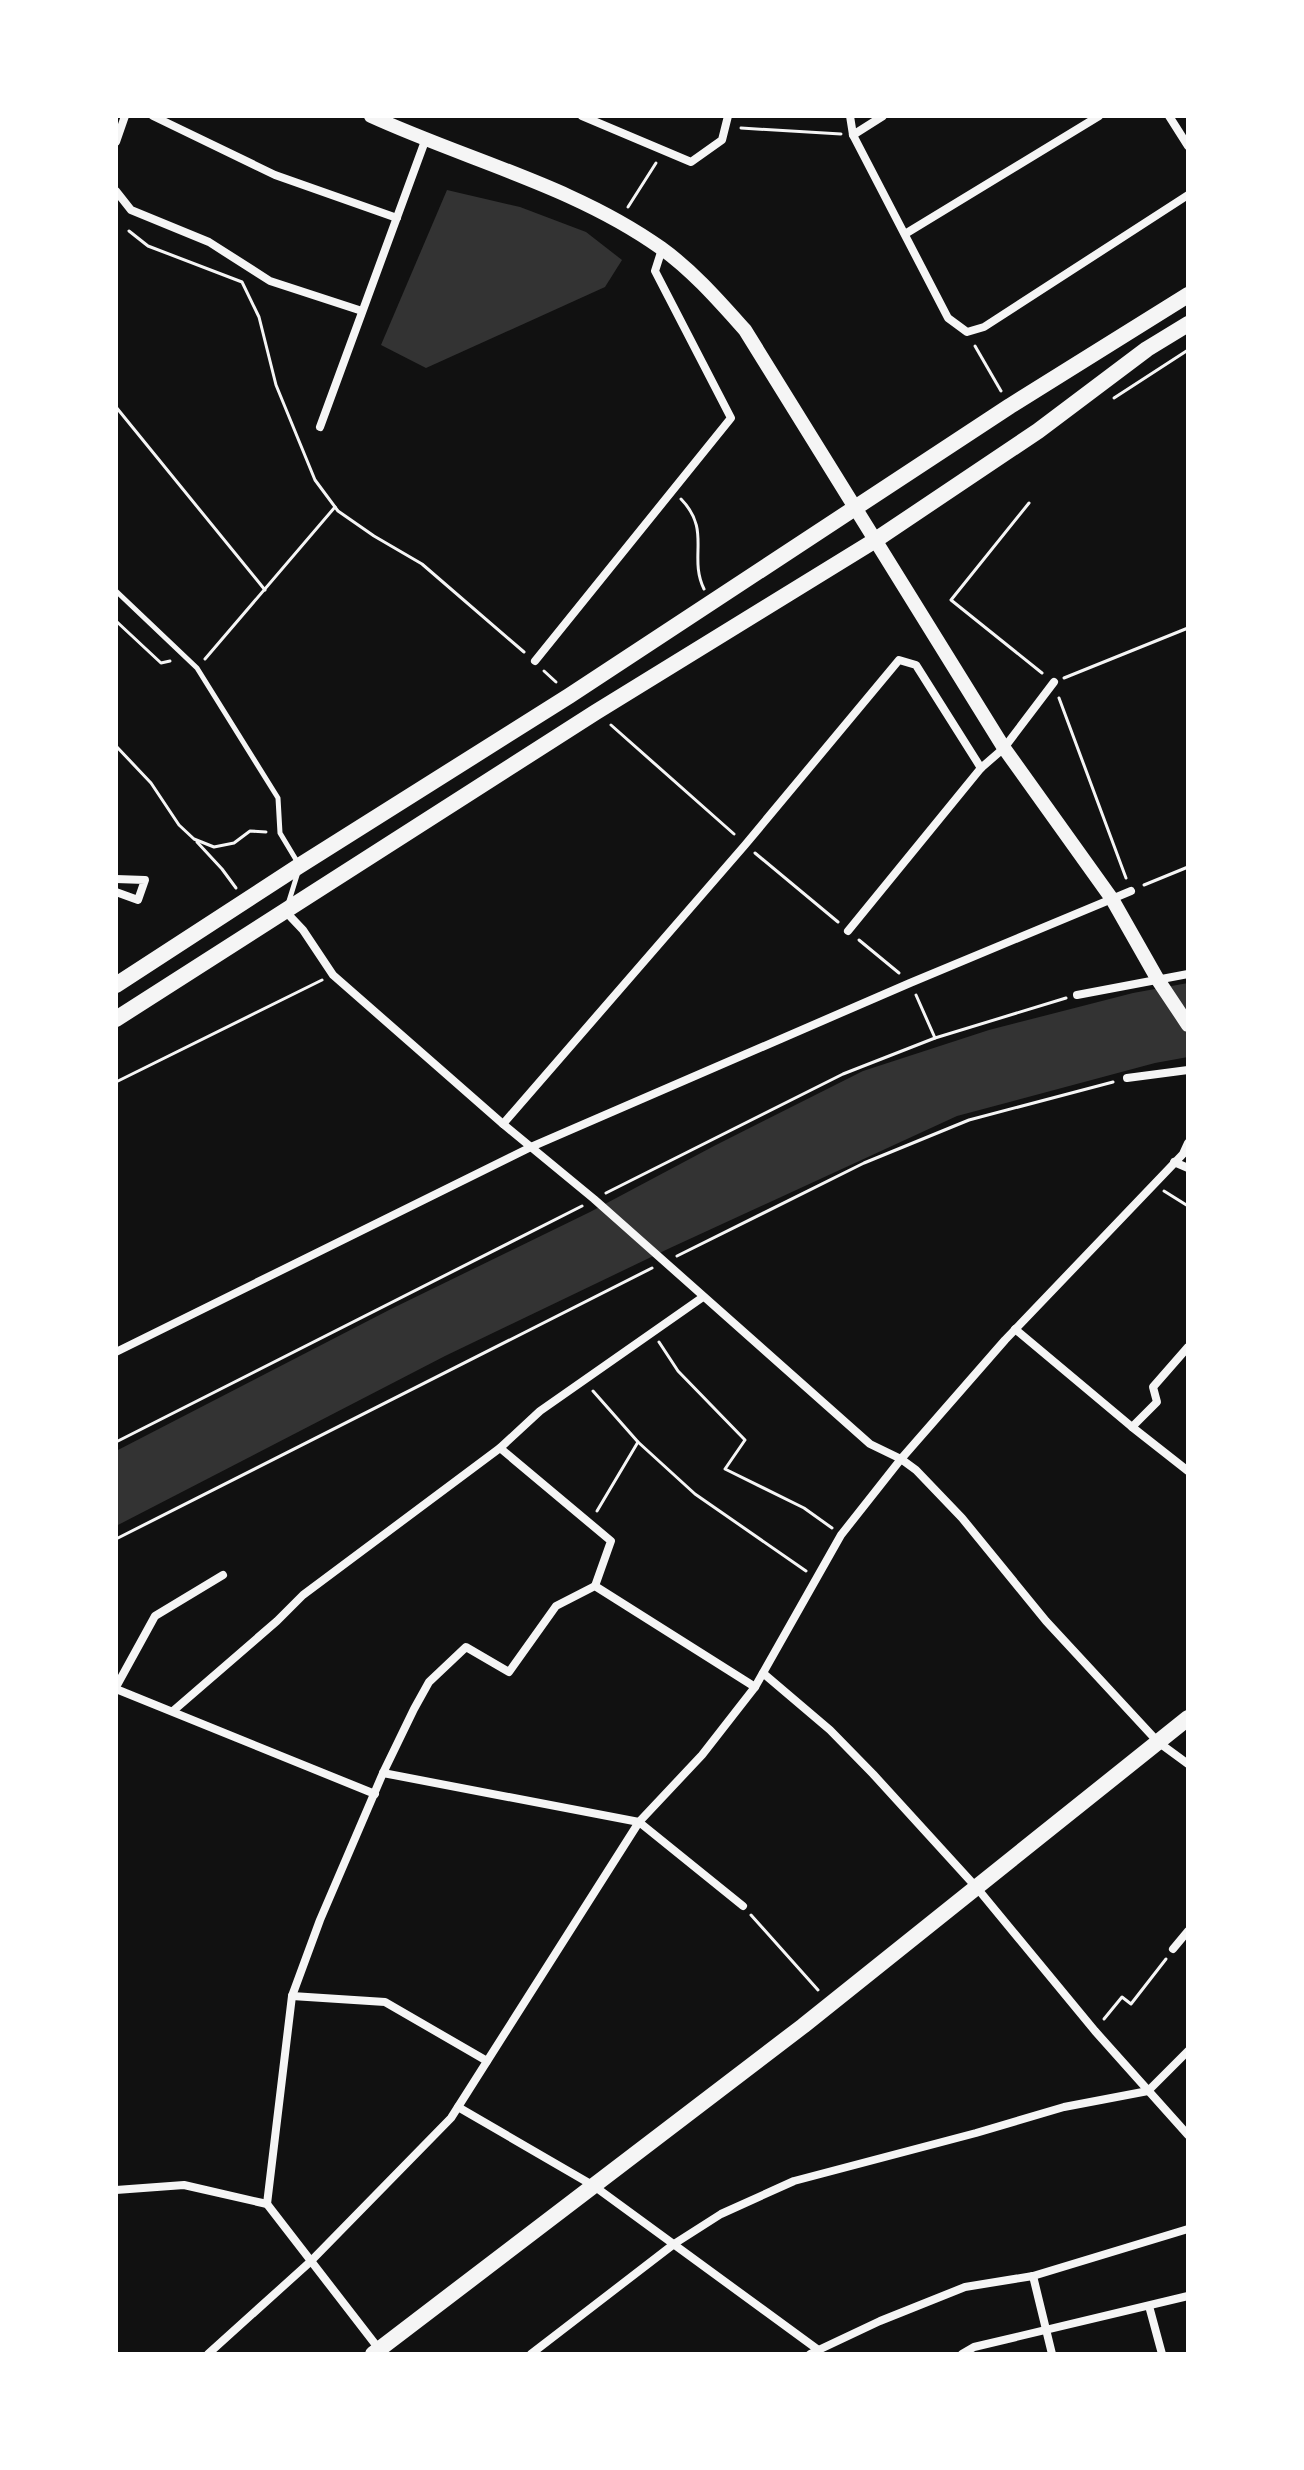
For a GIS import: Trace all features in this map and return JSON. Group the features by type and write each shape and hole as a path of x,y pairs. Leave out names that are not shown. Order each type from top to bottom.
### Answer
{"main road":[{"path":"116,985 569,696 1010,406 1188,295"},
{"path":"116,1019 596,712 874,541 1038,431 1147,349 1188,324"},
{"path":"376,2352 831,2003 1188,1718"}],"street":[{"path":"116,142 125,116"},
{"path":"153,116 275,175 397,218"},
{"path":"371,116 425,141 543,184 618,222 662,249 712,292 745,330 1004,748 1112,899 1158,980 1188,1025"},
{"path":"582,116 691,162 722,140 728,116"},
{"path":"850,116 853,135 948,318 967,332 984,327 1188,195"},
{"path":"853,135 883,116"},
{"path":"905,234 1099,116"},
{"path":"1169,116 1188,146"},
{"path":"320,427 425,141"},
{"path":"116,191 131,210 209,242 270,281 362,311"},
{"path":"535,661 731,418 655,271 662,249"},
{"path":"503,1124 745,845 899,660 916,665 981,768"},
{"path":"848,931 981,768 1004,748 1054,682"},
{"path":"116,879 145,880 138,900 116,892"},
{"path":"116,1352 531,1147 1131,891"},
{"path":"286,912 303,930 333,975 594,1199 870,1444 916,1470 962,1518 1046,1621 1158,1742 1188,1764"},
{"path":"1077,995 1188,974"},
{"path":"1127,1078 1188,1070"},
{"path":"208,2354 310,2262 451,2118 639,1822 702,1755 755,1687 841,1535 901,1459 1015,1329 1183,1154 1188,1143"},
{"path":"1174,1162 1188,1168"},
{"path":"173,1711 303,1595 500,1448 540,1411 703,1297"},
{"path":"1015,1329 1188,1471"},
{"path":"1132,1427 1157,1402 1153,1387 1188,1347"},
{"path":"267,2204 292,1996 320,1920 383,1773 429,1682 466,1647 509,1672 556,1606 595,1586 611,1541 500,1448"},
{"path":"223,1575 155,1616 116,1688 375,1794"},
{"path":"595,1586 755,1687"},
{"path":"763,1673 830,1730 977,1888 1095,2031 1188,2135"},
{"path":"383,1773 639,1822 743,1906"},
{"path":"1173,1949 1188,1931"},
{"path":"292,1996 385,2002 487,2061"},
{"path":"531,2354 674,2244 721,2214 794,2181 1064,2107 1148,2091 1188,2051"},
{"path":"458,2107 594,2186 814,2351 965,2287 1033,2276 1188,2229"},
{"path":"116,2190 184,2185 267,2204 376,2352"},
{"path":"1033,2276 1052,2354"},
{"path":"962,2354 974,2347 1188,2296"},
{"path":"1149,2306 1162,2354"}],"lane":[{"path":"116,591 197,668 278,798 280,833 299,866 286,912"}],"path":[{"path":"725,127 853,135"},
{"path":"618,222 665,150"},
{"path":"129,231 148,246 242,282 259,317 276,385 315,480 335,507 374,536 422,564 535,661 569,696"},
{"path":"967,332 1010,406"},
{"path":"116,407 265,590"},
{"path":"673,490 691,510 699,528 700,580 711,603"},
{"path":"1029,503 951,600 1054,682 1131,891 1188,867"},
{"path":"197,668 335,507"},
{"path":"116,621 161,663 186,657"},
{"path":"1054,682 1188,628"},
{"path":"596,712 745,845 910,983 935,1038"},
{"path":"116,746 151,783 179,825 222,869 237,890"},
{"path":"194,839 214,847 234,843 250,831 280,833"},
{"path":"116,1082 333,975"},
{"path":"116,1442 843,1074 935,1038 1077,995"},
{"path":"116,1539 864,1163 969,1120 1127,1078"},
{"path":"1153,1185 1188,1206"},
{"path":"652,1332 678,1371 745,1440 725,1469 804,1508 841,1535"},
{"path":"584,1380 638,1442 695,1494 816,1578"},
{"path":"590,1523 638,1442"},
{"path":"743,1906 831,2003"},
{"path":"1095,2031 1122,1997 1131,2004 1173,1949"}],"shaded area":[{"path":"447,190 520,207 586,232 622,260 605,287 426,368 381,345"},
{"path":"1188,983 1188,1057 957,1116 445,1356 116,1526 116,1451 391,1309 590,1212 863,1071 989,1030 1133,993"}]}
